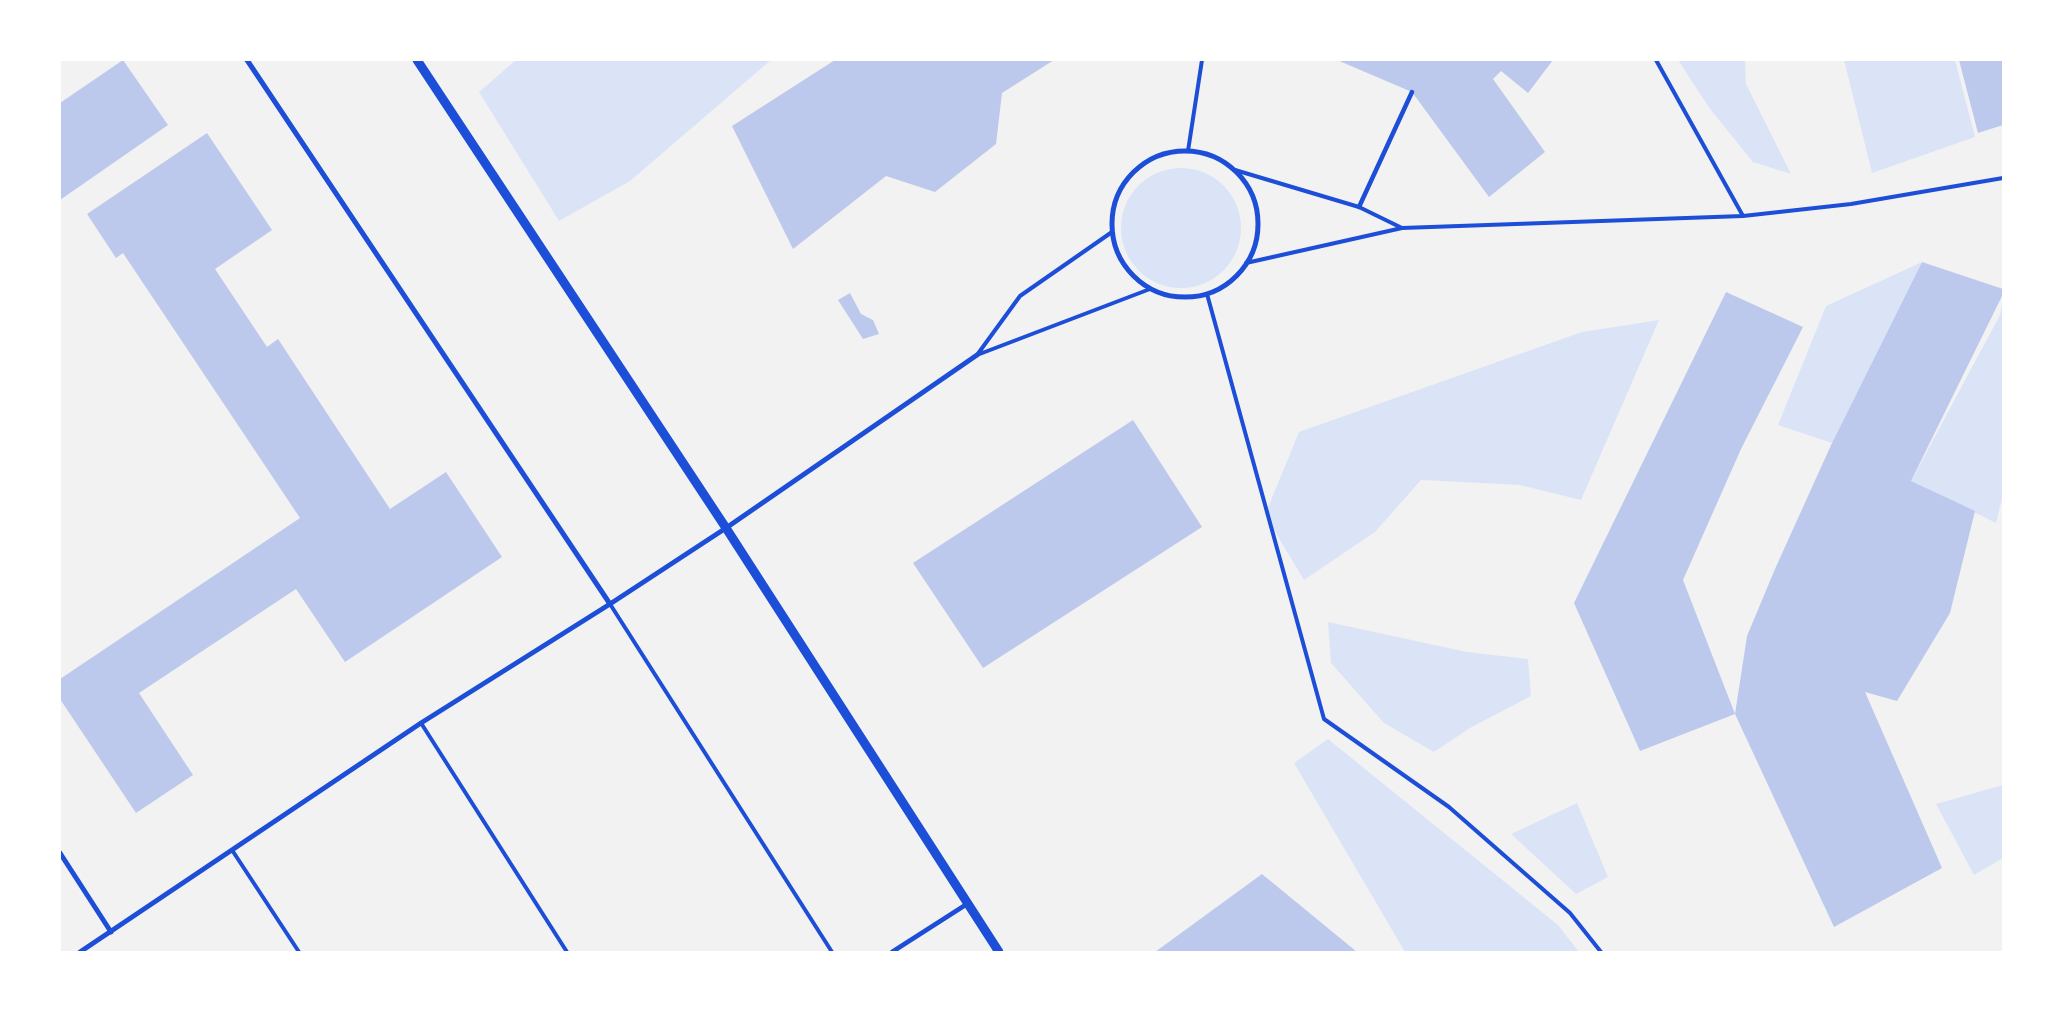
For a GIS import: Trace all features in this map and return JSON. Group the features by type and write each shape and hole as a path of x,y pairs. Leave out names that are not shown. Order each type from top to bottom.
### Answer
{"street":[{"path":"247,60 610,604"},
{"path":"417,60 726,528 999,952"},
{"path":"1359,208 1412,92"},
{"path":"1188,151 1214,156 1235,170 1250,190 1258,214 1256,240 1246,263 1230,282 1207,294 1188,297 1168,296 1150,289 1134,277 1119,257 1112,232 1114,207 1123,184 1135,171 1141,165 1164,153 1188,151"},
{"path":"80,952 421,723 610,604 726,528 976,355"},
{"path":"60,854 111,932"},
{"path":"892,952 967,904"}],"lane":[{"path":"1188,151 1202,60"},
{"path":"1656,60 1743,216"},
{"path":"1235,170 1359,208 1402,228"},
{"path":"1246,263 1402,228 1743,216 1851,204 2003,178"},
{"path":"976,355 1020,296 1112,232"},
{"path":"976,355 1150,289"},
{"path":"1207,294 1324,719 1449,807 1570,913 1601,952"},
{"path":"610,604 832,952"},
{"path":"421,723 567,952"},
{"path":"232,850 299,952"}],"shaded area":[{"path":"516,60 771,60 630,181 559,221 479,92"},
{"path":"1678,60 1745,60 1746,84 1791,174 1753,162 1710,109"},
{"path":"1844,60 1955,60 1975,137 1872,173"},
{"path":"1181,168 1204,172 1224,185 1237,205 1241,228 1237,251 1224,271 1204,284 1181,288 1158,284 1138,271 1125,251 1121,228 1125,205 1138,185 1158,172"},
{"path":"1922,262 1832,443 1778,425 1826,306"},
{"path":"2003,299 2003,495 1996,523 1911,481 2000,315"},
{"path":"1659,320 1581,500 1520,485 1421,480 1375,532 1304,580 1265,515 1299,432 1582,332"},
{"path":"1328,622 1467,652 1528,659 1531,696 1470,728 1434,752 1384,723 1331,663"},
{"path":"1328,739 1558,925 1579,952 1405,952 1294,763"},
{"path":"2003,785 2003,858 1974,875 1936,804"},
{"path":"1577,803 1608,877 1576,894 1511,834"}],"building":[{"path":"123,60 168,125 60,200 60,103"},
{"path":"835,60 1054,60 1002,93 996,144 935,192 886,176 793,249 732,126"},
{"path":"1337,60 1553,60 1528,93 1501,71 1493,79 1545,152 1489,197 1412,92"},
{"path":"1959,60 2003,60 2003,125 1978,133"},
{"path":"207,133 272,230 215,269 267,347 278,339 390,509 446,472 502,557 345,662 296,589 139,693 193,775 136,813 60,699 60,679 300,518 123,253 116,258 87,214"},
{"path":"1922,262 2003,289 2003,294 1911,481 1975,511 1950,613 1897,701 1865,692 1942,868 1834,927 1735,714 1747,636 1832,443"},
{"path":"1726,292 1803,327 1741,449 1683,580 1735,714 1640,751 1574,603"},
{"path":"850,293 861,314 873,320 879,334 863,339 838,300"},
{"path":"1133,420 1202,527 983,668 913,563"},
{"path":"1262,874 1357,952 1155,952"}]}
